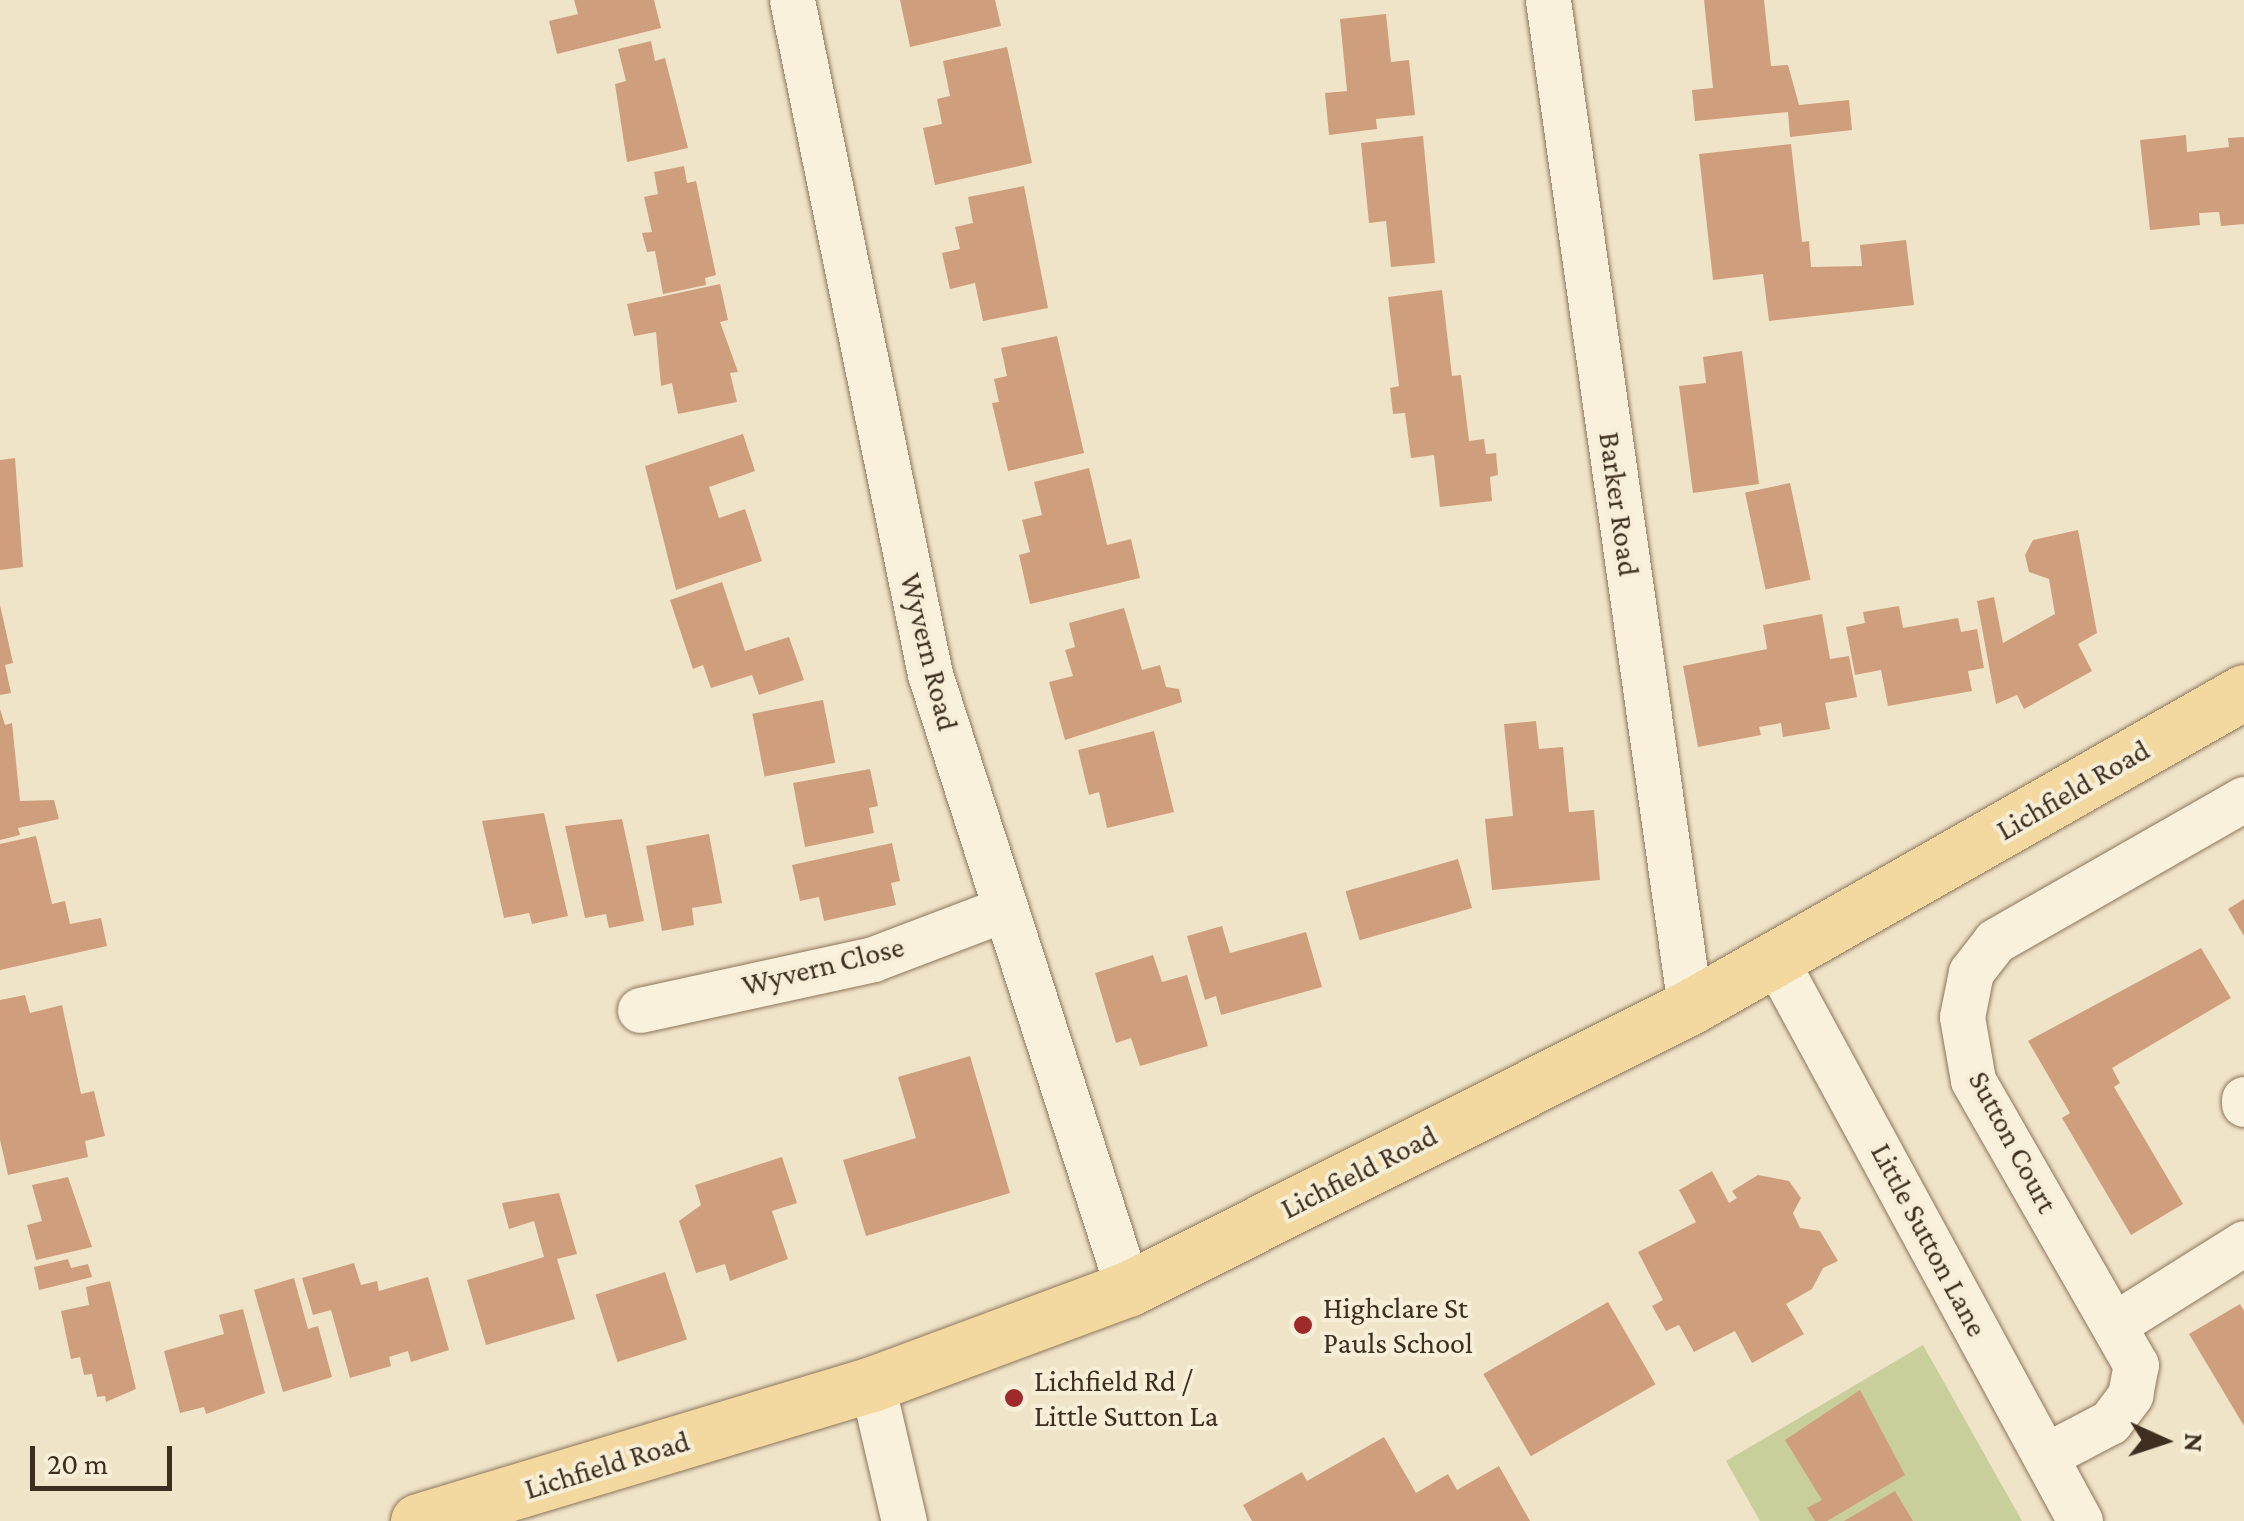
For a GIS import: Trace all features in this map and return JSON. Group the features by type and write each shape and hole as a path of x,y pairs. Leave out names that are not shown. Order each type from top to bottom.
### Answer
{"main road":[{"name":"Lichfield Road","path":"418,1521 872,1384 1128,1289 1690,1007 2244,692"}],"street":[{"name":"Wyvern Road","path":"792,0 930,674 1002,910 1128,1289"},
{"name":"Barker Road","path":"1548,0 1690,1007"},
{"name":"Sutton Court","path":"2045,1456 2110,1422 2130,1395 2136,1365 1973,1080 1962,1017 1971,972 1995,941 2244,800"},
{"name":"Wyvern Close","path":"640,1010 873,959 1002,910"},
{"name":"Little Sutton Lane","path":"1776,960 2080,1521"},
{"path":"2115,1324 2244,1242"},
{"path":"872,1384 904,1521"}],"green space":[{"path":"1923,1345 2022,1521 1760,1521 1726,1461"}],"building":[{"path":"574,0 654,0 661,28 557,54 549,21 578,14"},
{"path":"900,0 995,0 1001,26 910,47"},
{"path":"1704,0 1764,0 1771,66 1788,65 1799,105 1849,100 1852,130 1790,137 1788,112 1695,121 1692,90 1713,88"},
{"path":"1386,14 1391,62 1409,60 1415,115 1376,119 1377,129 1329,135 1325,93 1347,91 1340,19"},
{"path":"651,41 655,61 665,58 688,148 627,162 615,84 626,81 618,49"},
{"path":"1007,47 1032,163 935,185 923,128 942,124 937,99 950,96 943,61"},
{"path":"2186,135 2187,152 2229,147 2228,138 2244,137 2244,224 2221,226 2219,212 2199,213 2200,225 2150,230 2140,140"},
{"path":"1423,136 1435,263 1391,267 1386,221 1369,223 1361,143"},
{"path":"1791,144 1802,242 1809,241 1811,267 1862,266 1860,245 1906,240 1914,305 1769,321 1763,274 1713,280 1699,154"},
{"path":"684,166 687,183 696,181 716,275 705,278 706,285 663,294 655,251 647,252 642,233 652,232 644,197 658,194 654,172"},
{"path":"1024,186 1048,308 983,321 975,283 950,289 942,253 960,249 955,227 973,223 968,197"},
{"path":"720,284 728,320 720,322 738,372 730,373 737,402 678,414 672,383 661,386 656,332 634,336 627,304"},
{"path":"1442,290 1452,376 1461,375 1469,441 1484,439 1486,454 1496,453 1498,475 1490,477 1492,501 1440,507 1434,455 1411,458 1405,413 1393,414 1390,388 1399,386 1388,297"},
{"path":"1057,336 1084,453 1008,471 992,403 999,402 994,379 1007,376 1001,348"},
{"path":"1742,351 1759,484 1693,493 1679,386 1706,383 1703,357"},
{"path":"743,434 755,471 709,487 719,518 745,509 762,561 676,590 645,466"},
{"path":"15,458 23,567 0,570 0,460"},
{"path":"1089,468 1107,545 1131,539 1140,578 1030,604 1019,555 1030,552 1022,520 1042,515 1034,482"},
{"path":"1790,483 1811,580 1766,589 1745,493"},
{"path":"2078,530 2097,633 2078,644 2092,671 2024,709 2017,695 1996,704 1977,601 1994,597 2003,643 2055,614 2049,579 2029,572 2025,555 2033,540"},
{"path":"722,582 745,651 789,637 804,680 759,695 752,675 711,688 703,665 693,669 670,600"},
{"path":"0,605 13,663 5,665 11,693 0,695"},
{"path":"1899,606 1903,628 1958,618 1961,632 1977,629 1984,668 1968,671 1972,691 1888,706 1881,670 1855,675 1846,627 1865,623 1863,612"},
{"path":"1124,608 1142,670 1160,665 1166,687 1179,689 1182,702 1065,740 1049,682 1073,676 1065,650 1075,647 1069,623"},
{"path":"1822,614 1830,659 1849,656 1857,697 1825,703 1830,729 1783,737 1781,723 1759,727 1761,735 1698,747 1683,666 1767,649 1763,625"},
{"path":"823,700 835,763 765,777 752,714"},
{"path":"0,709 5,725 12,723 20,801 54,800 59,819 18,828 20,835 0,840"},
{"path":"1536,721 1539,749 1563,747 1569,812 1594,810 1600,880 1492,890 1485,819 1513,816 1504,724"},
{"path":"1154,731 1174,812 1107,828 1099,792 1089,795 1078,750"},
{"path":"870,769 878,806 869,808 874,833 805,847 793,783"},
{"path":"544,813 568,916 532,924 529,913 504,918 482,821"},
{"path":"622,819 644,921 609,928 606,914 585,918 565,826"},
{"path":"709,834 722,903 692,908 694,925 662,931 646,846"},
{"path":"36,836 52,904 65,901 70,924 101,918 107,946 0,970 0,844"},
{"path":"892,843 900,881 891,883 896,905 824,921 819,897 800,901 792,865"},
{"path":"1458,859 1472,908 1360,940 1346,891"},
{"path":"2244,899 2244,936 2228,909"},
{"path":"1222,926 1230,953 1306,932 1322,987 1221,1015 1216,996 1205,1000 1187,936"},
{"path":"2201,948 2231,998 2112,1068 2120,1083 2114,1087 2183,1204 2131,1235 2062,1118 2070,1113 2028,1041"},
{"path":"1153,955 1162,982 1187,975 1208,1046 1140,1066 1131,1038 1116,1043 1095,973"},
{"path":"25,995 30,1013 62,1005 81,1094 94,1091 105,1136 85,1141 88,1157 8,1175 0,1140 0,1000"},
{"path":"970,1056 1010,1193 866,1236 843,1160 916,1138 898,1077"},
{"path":"782,1157 797,1203 772,1211 788,1259 730,1281 725,1264 696,1273 679,1221 701,1205 695,1185"},
{"path":"1712,1171 1729,1203 1737,1198 1732,1191 1758,1175 1789,1181 1801,1198 1793,1213 1800,1228 1820,1231 1838,1261 1823,1268 1812,1289 1786,1304 1804,1334 1752,1363 1735,1331 1694,1352 1679,1325 1666,1331 1652,1306 1663,1300 1638,1252 1696,1222 1679,1190"},
{"path":"68,1177 92,1247 36,1260 27,1225 42,1221 32,1185"},
{"path":"559,1193 577,1254 557,1259 575,1319 486,1345 467,1280 544,1257 534,1221 509,1229 502,1203"},
{"path":"68,1259 71,1268 88,1264 92,1277 39,1290 34,1267"},
{"path":"354,1263 361,1285 377,1281 379,1291 428,1277 449,1350 411,1362 408,1351 389,1357 391,1366 350,1378 331,1310 313,1315 302,1278"},
{"path":"665,1272 687,1340 618,1362 596,1295"},
{"path":"294,1278 308,1329 318,1326 332,1377 283,1392 254,1290"},
{"path":"110,1281 136,1389 106,1402 105,1396 97,1397 92,1374 84,1375 80,1357 71,1359 61,1311 89,1305 86,1287"},
{"path":"1608,1302 1656,1384 1531,1456 1483,1374"},
{"path":"2240,1304 2244,1311 2244,1426 2189,1334"},
{"path":"243,1309 265,1393 206,1414 204,1407 180,1413 164,1351 224,1334 219,1315"},
{"path":"1860,1390 1905,1475 1827,1521 1815,1521 1807,1508 1822,1500 1785,1440"},
{"path":"1384,1437 1416,1493 1448,1474 1457,1490 1499,1466 1530,1521 1252,1521 1243,1505 1302,1472 1307,1481"},
{"path":"1895,1491 1913,1521 1844,1521"}],"place":[{"name":"Highclare St Pauls School","path":"1303,1325"},
{"name":"Lichfield Rd / Little Sutton La","path":"1014,1398"}]}
